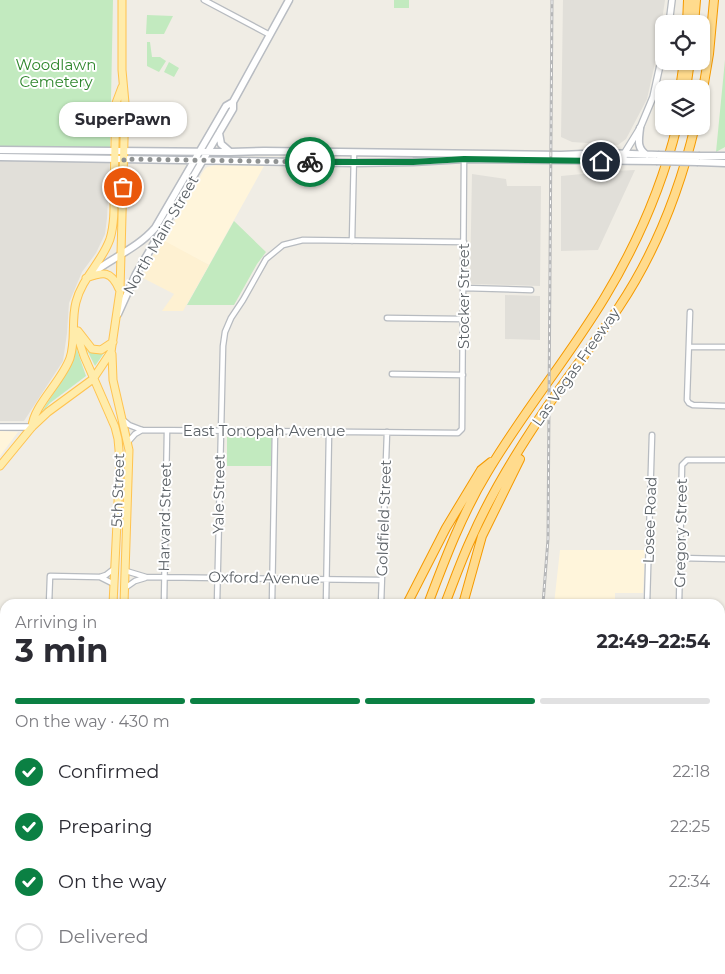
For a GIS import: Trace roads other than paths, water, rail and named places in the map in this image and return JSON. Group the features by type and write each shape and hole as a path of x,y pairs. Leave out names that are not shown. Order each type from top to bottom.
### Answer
{"highway":[{"path":"687,15 688,0"},
{"path":"695,15 696,0"},
{"path":"705,80 714,0"},
{"name":"Las Vegas Freeway","path":"430,599 459,528 480,484 613,284 649,211 674,135"},
{"name":"Las Vegas Freeway","path":"447,599 471,537 489,503 534,427 619,307 632,285 657,236 675,193 693,135"},
{"path":"464,599 482,536 510,482 534,427"},
{"path":"410,599 456,511 481,470 496,458"}],"main road":[{"path":"0,466 32,427 48,412 93,378 108,359 113,342 120,291 124,155 125,103 122,84 122,0"},
{"name":"North Main Street","path":"118,316 136,275 209,152 232,109 233,102 289,0"},
{"path":"32,427 32,418 63,373 69,360 73,345 76,301 86,278 105,250 110,237 113,224 116,103 122,84"},
{"name":"North Main Street","path":"86,278 121,253 142,241 155,228 226,106 233,102"},
{"path":"640,128 640,149 656,158"},
{"path":"219,133 221,144 230,152"},
{"path":"0,150 115,155"},
{"path":"0,157 264,151 413,162 648,155"},
{"path":"124,155 196,160 318,162 413,154 561,155 699,159 725,163"},
{"path":"413,154 413,162"},
{"path":"699,159 725,156"},
{"path":"86,278 101,273 108,274 115,280 120,291"},
{"path":"74,325 92,349 101,350 113,342"},
{"name":"5th Street","path":"74,325 80,346 115,427 118,439 120,455 114,599"},
{"name":"5th Street","path":"113,342 112,371 128,442 124,599"},
{"path":"117,508 127,514"}],"street":[{"path":"204,0 270,35"},
{"path":"670,15 672,0"},
{"path":"623,157 640,128 653,97 659,70"},
{"path":"354,158 352,241 464,242"},
{"name":"Stocker Street","path":"461,431 464,159"},
{"name":"Yale Street","path":"217,599 223,346 225,332 231,318 266,259 276,250 288,243 303,240 352,241"},
{"path":"464,288 531,290"},
{"path":"690,312 687,400 693,405 725,406"},
{"path":"386,318 463,319"},
{"path":"688,347 725,347"},
{"path":"392,374 463,375"},
{"name":"East Tonopah Avenue","path":"123,420 129,425 142,430 458,433 461,431"},
{"path":"0,427 32,427"},
{"path":"128,442 135,434 142,430"},
{"name":"Harvard Street","path":"164,599 167,430"},
{"path":"272,599 275,431"},
{"path":"326,599 329,432"},
{"name":"Goldfield Street","path":"381,599 386,432"},
{"name":"Losee Road","path":"648,599 652,435"},
{"name":"Gregory Street","path":"679,599 682,465 687,460 725,460"},
{"path":"680,558 725,559"},
{"path":"49,599 50,576 100,577 115,568"},
{"name":"Oxford Avenue","path":"126,571 146,577 164,578 381,580"},
{"path":"100,577 115,584"},
{"path":"125,588 135,581 146,577"}],"railway":[{"path":"543,599 548,539 552,0"}],"place":[{"name":"SuperPawn","path":"123,187"}],"park label":[{"name":"Woodlawn Cemetery","path":"56,74"}]}
